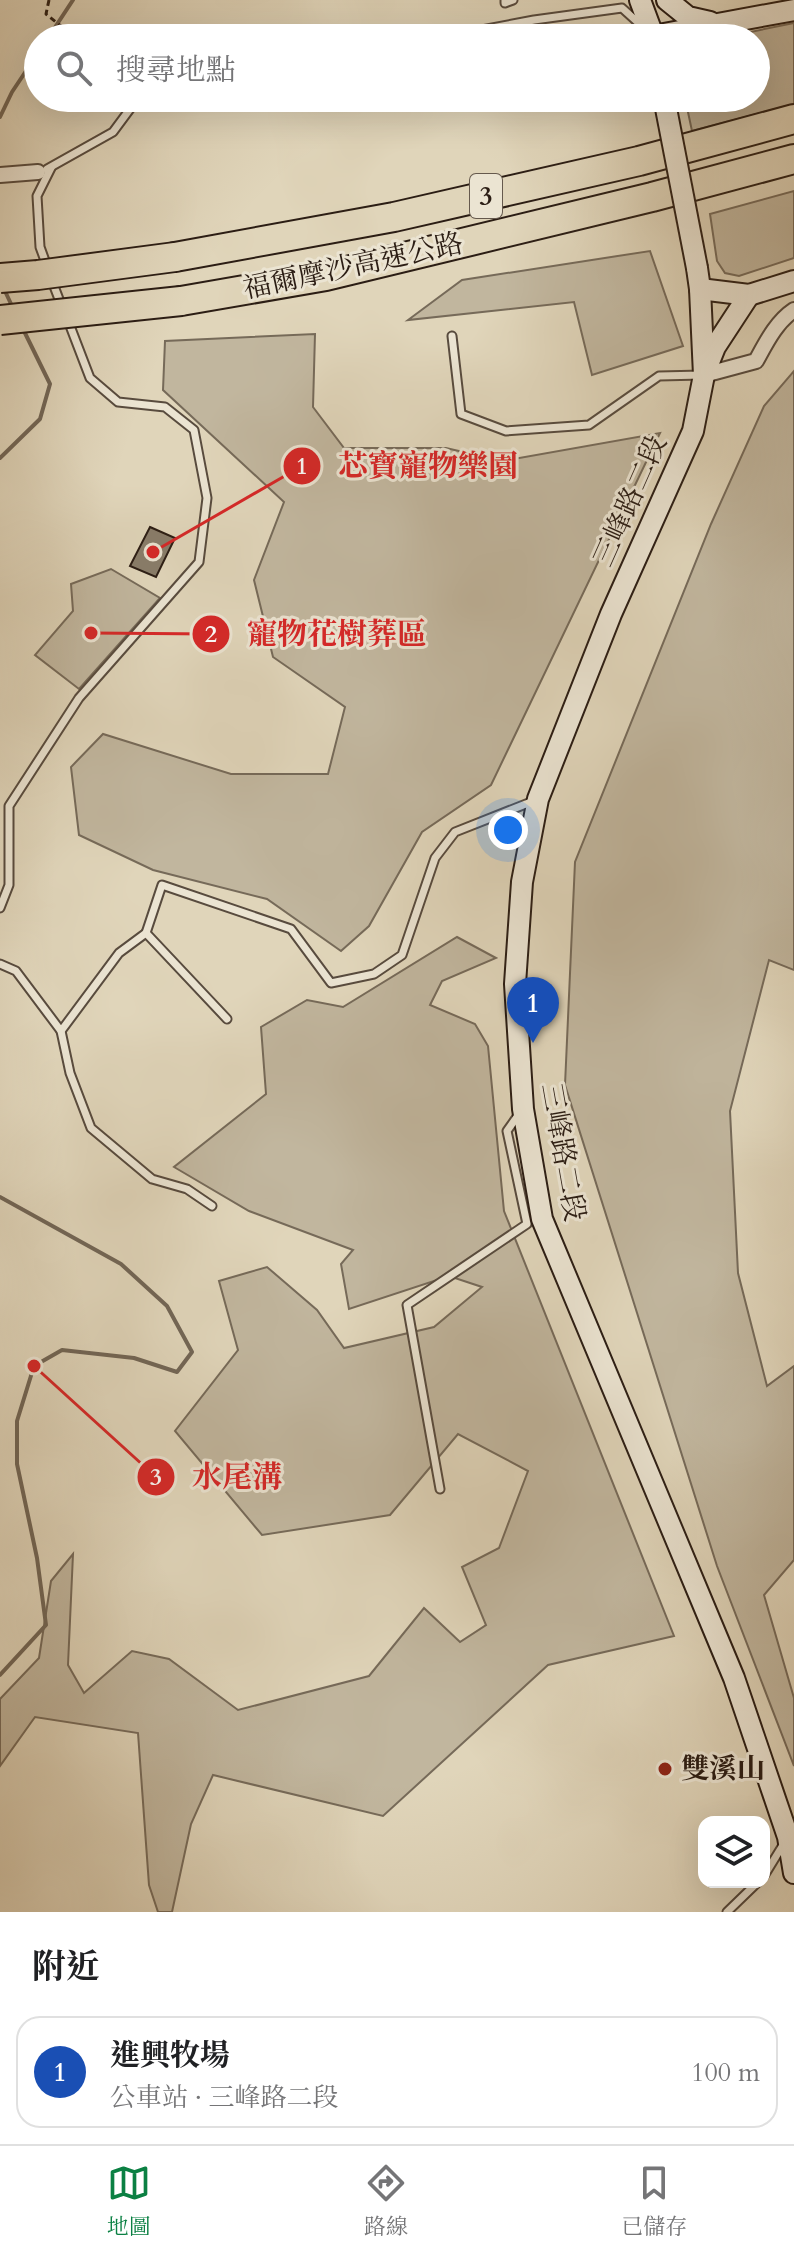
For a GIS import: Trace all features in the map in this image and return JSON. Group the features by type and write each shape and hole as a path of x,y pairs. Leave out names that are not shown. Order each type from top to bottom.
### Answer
{"highway":[{"name":"福爾摩沙高速公路","path":"0,278 175,257 409,213 639,161 794,119"},
{"name":"福爾摩沙高速公路","path":"0,320 181,301 326,276 652,197 794,159"}],"street":[{"path":"640,0 648,24"},
{"path":"667,0 688,17 714,23"},
{"path":"710,24 794,10"},
{"name":"三峰路二段","path":"667,112 700,289 704,375 693,431 611,614 538,799 522,882 515,984 523,1109 542,1219 734,1678 791,1831 794,1873"},
{"path":"0,175 44,170"},
{"path":"700,289 749,295 794,281"},
{"path":"704,375 715,347 749,295"},
{"path":"704,375 756,361 785,316 794,310"}],"lane":[{"path":"505,0 505,3 513,0"},
{"path":"513,24 622,8 639,24"},
{"path":"0,908 9,885 9,806 79,698 199,562 207,498 194,430 165,407 118,402 90,378 40,247 37,196 44,170 113,132 128,112"},
{"path":"452,336 461,414 506,431 589,425 659,376 704,375"},
{"path":"61,1031 119,953 146,933 162,885 291,929 331,983 374,974 402,955 435,858 455,832 538,799"},
{"path":"146,933 227,1019"},
{"path":"0,964 16,971 61,1031 70,1073 91,1128 152,1179 187,1189 212,1206"},
{"path":"440,1489 407,1305 527,1224 507,1131 523,1109"},
{"path":"770,1866 791,1831"},
{"path":"727,1912 752,1888"}],"path":[{"path":"49,0 46,14 58,24"}],"shaded area":[{"path":"794,23 794,104 770,110 770,28"},
{"path":"688,112 764,112 692,131"},
{"path":"794,191 794,258 739,276 725,273 717,261 710,214"},
{"path":"650,251 683,346 592,375 574,302 408,320 462,280"},
{"path":"315,334 313,407 344,448 446,448 502,461 660,433 491,785 422,832 369,926 341,951 267,899 153,870 79,835 71,767 103,734 231,774 328,774 345,707 273,657 254,580 284,502 163,390 165,341"},
{"path":"794,371 794,970 769,960 730,1111 738,1273 767,1386 794,1366 794,1560 764,1595 794,1698 794,1766 717,1566 565,1085 575,862 711,524 764,406"},
{"path":"111,569 160,598 79,689 35,655 73,611 71,584"},
{"path":"457,937 496,958 442,981 430,1005 475,1024 488,1046 504,1211 674,1636 548,1665 383,1816 213,1775 191,1824 172,1912 158,1912 149,1885 138,1733 35,1717 0,1766 0,1699 39,1658 51,1581 73,1554 68,1665 84,1693 132,1651 169,1659 238,1710 369,1676 424,1608 460,1642 486,1625 462,1567 499,1548 528,1471 458,1434 390,1515 262,1535 175,1431 238,1350 219,1281 267,1267 317,1310 344,1348 434,1327 482,1287 449,1276 349,1309 341,1264 353,1250 249,1211 174,1167 266,1094 261,1027 307,1000 343,1007"}],"building":[{"path":"150,527 175,538 156,577 130,566"}],"waterway":[{"path":"57,24 73,0"},
{"path":"0,117 24,74"},
{"path":"4,289 12,306"},
{"path":"0,458 40,419 50,384 23,329"},
{"path":"0,1197 121,1264 167,1306 192,1352 177,1372 134,1358 62,1350 34,1366 17,1421 17,1464 37,1558 46,1625 0,1675"}],"place":[{"name":"芯寶寵物樂園","path":"153,552"},
{"name":"寵物花樹葬區","path":"91,633"},
{"name":"進興牧場","path":"533,1043"},
{"name":"水尾溝","path":"34,1366"},
{"name":"雙溪山","path":"665,1769"}]}
